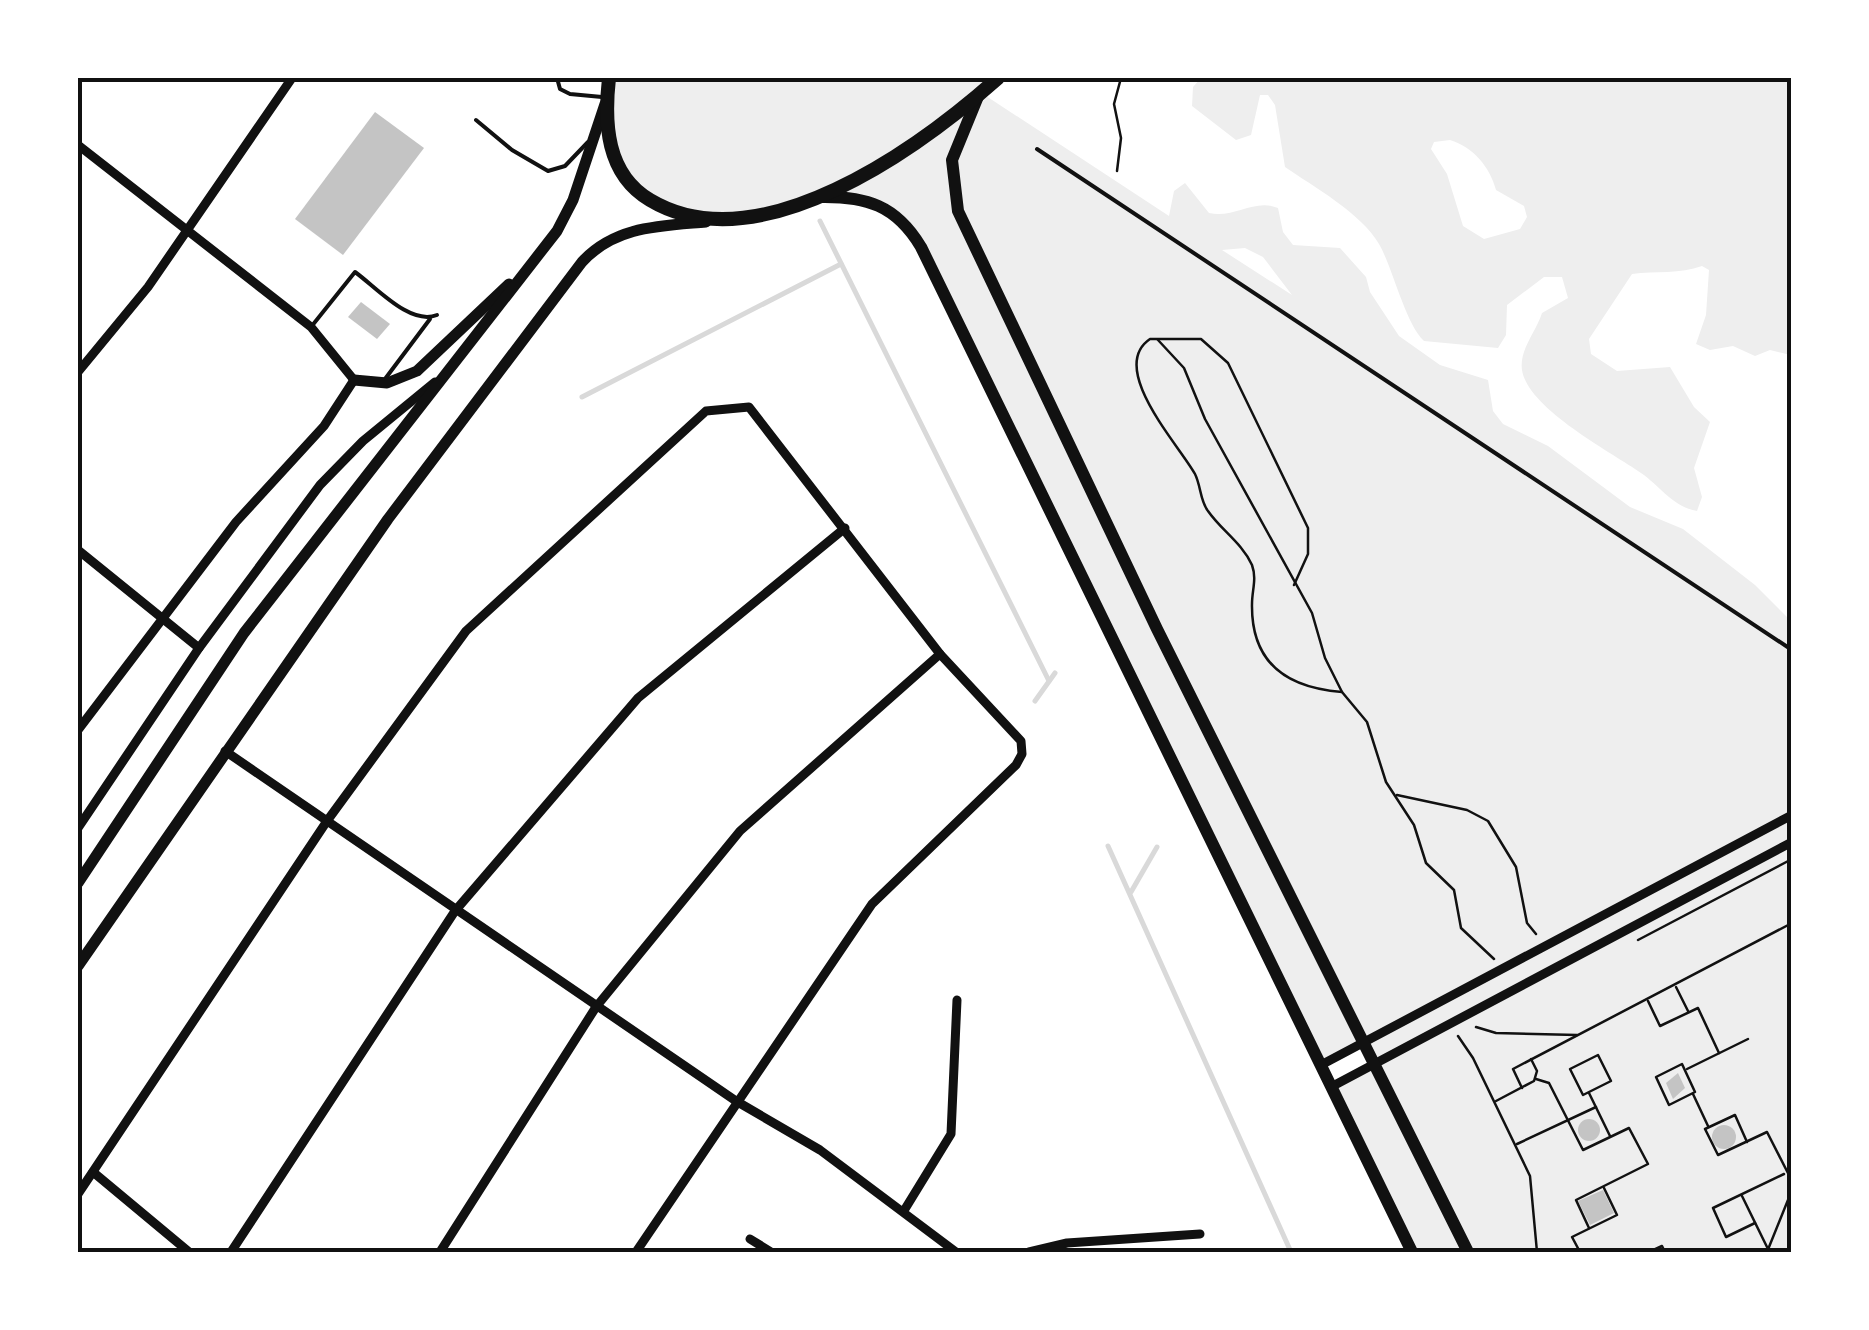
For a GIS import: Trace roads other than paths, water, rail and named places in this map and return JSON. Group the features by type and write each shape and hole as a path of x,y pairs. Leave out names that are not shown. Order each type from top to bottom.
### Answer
{"main road":[{"path":"609,78 611,150 633,188 658,205 698,218 746,218 817,197 898,153 998,78"},
{"path":"980,92 952,160 958,211 1157,629 1468,1252"},
{"path":"817,197 861,198 879,204 903,221 921,246 1412,1252"}],"street":[{"path":"78,372 186,233 292,78"},
{"path":"78,883 244,632 567,213 607,97"},
{"path":"78,145 311,327 354,380 382,383 417,371 528,268"},
{"path":"78,966 224,750 411,488 592,251 630,231 746,218"},
{"path":"78,828 199,648 320,485 363,441 442,377"},
{"path":"78,730 236,522 324,426 354,380"},
{"path":"78,1194 327,821 466,630 706,410 748,407 940,654 1021,741 1016,766 872,904 636,1252"},
{"path":"231,1252 455,912 638,698 845,528"},
{"path":"78,550 199,648"},
{"path":"440,1252 596,1007 740,831 940,654"},
{"path":"224,750 455,912 736,1101 820,1150 956,1252"},
{"path":"1320,1065 1792,815"},
{"path":"1331,1087 1792,842"},
{"path":"905,1210 950,1134 957,1000"},
{"path":"93,1172 189,1252"},
{"path":"1029,1252 1067,1243 1200,1234"},
{"path":"750,1239 771,1252"}],"lane":[{"path":"557,78 560,89 570,94 607,97"},
{"path":"476,120 512,150 548,171 565,166 594,136"},
{"path":"1037,149 1792,650"},
{"path":"311,327 355,272 410,314 434,317 382,383"}],"waterway":[{"path":"820,221 1049,681"},
{"path":"582,397 841,264"},
{"path":"1035,701 1055,673"},
{"path":"1108,846 1291,1252"},
{"path":"1131,892 1157,847"}]}
